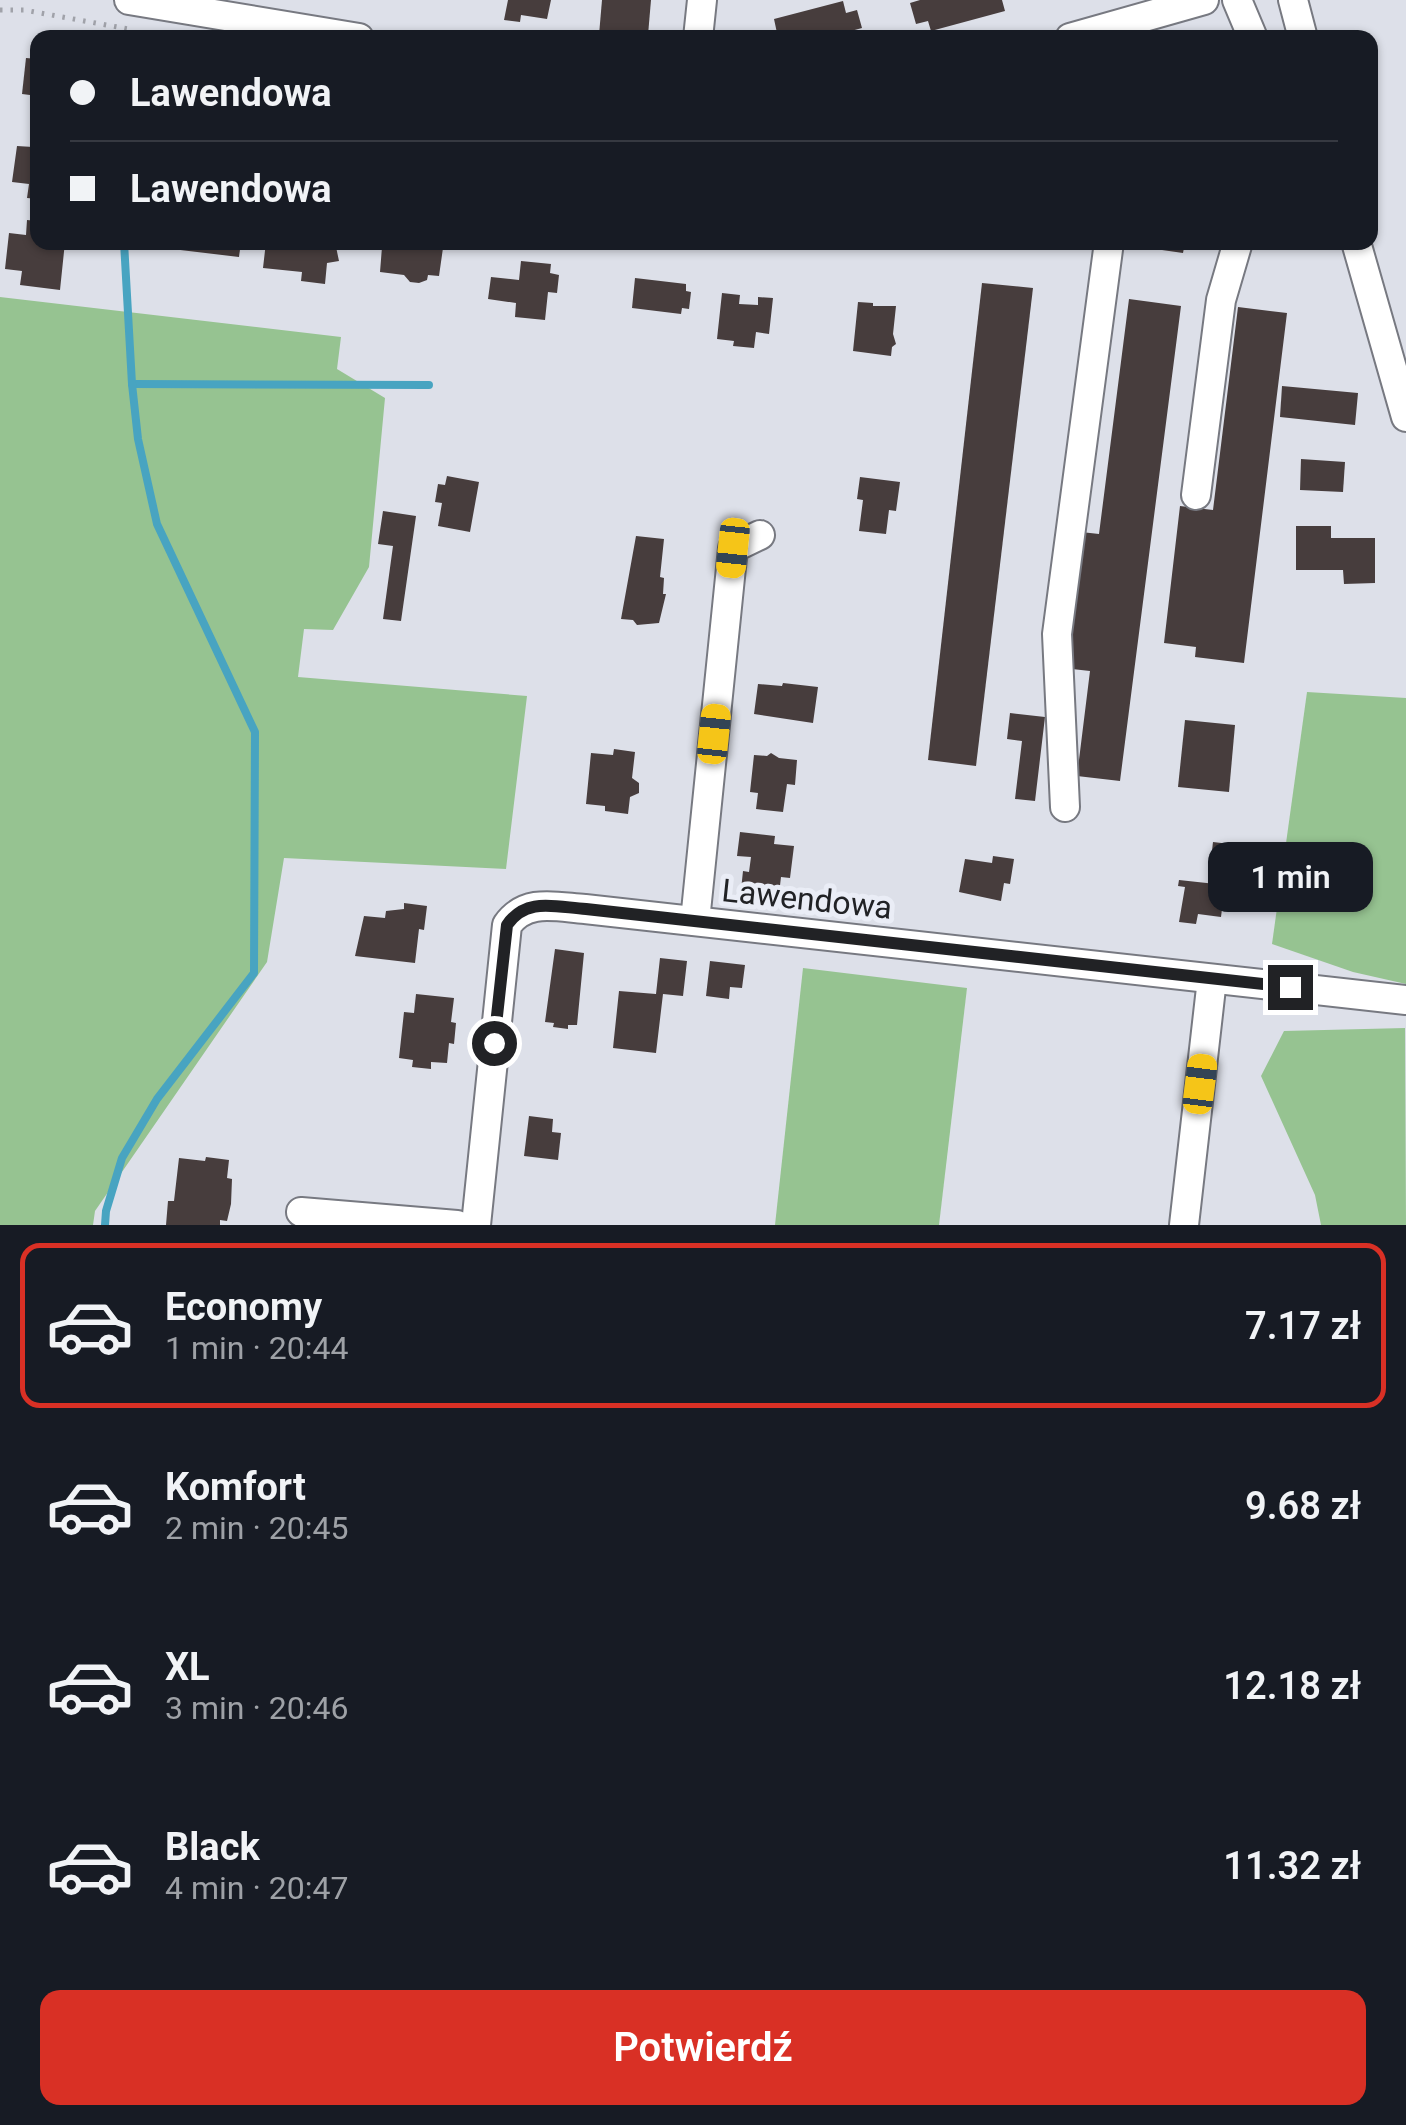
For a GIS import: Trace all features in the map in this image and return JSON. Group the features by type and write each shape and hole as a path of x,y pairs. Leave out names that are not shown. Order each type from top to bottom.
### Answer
{"street":[{"path":"129,0 321,30"},
{"path":"699,30 702,0"},
{"path":"1125,30 1204,0"},
{"path":"1237,0 1250,30"},
{"path":"1293,0 1300,30"},
{"path":"1065,807 1057,634 1108,250"},
{"path":"1196,495 1221,300 1236,250"},
{"path":"1358,250 1406,417"},
{"path":"695,921 733,548 760,536"},
{"name":"Lawendowa","path":"476,1225 507,925 516,912 532,906 1406,1000"},
{"path":"1184,1225 1212,979"},
{"path":"300,1212 457,1225"}],"path":[{"path":"0,10 24,10 138,30"}],"green space":[{"path":"0,297 341,337 337,369 385,398 369,567 333,630 304,629 298,677 527,696 506,869 284,858 267,962 95,1211 93,1225 0,1225"},
{"path":"1307,692 1406,698 1406,984 1353,972 1272,944"},
{"path":"803,968 967,988 939,1225 775,1225"},
{"path":"1405,1028 1406,1225 1321,1225 1315,1195 1261,1076 1284,1031"}],"building":[{"path":"508,0 551,0 547,19 521,15 520,22 504,20"},
{"path":"602,0 651,0 648,30 599,30"},
{"path":"1002,0 1005,11 931,30 928,21 916,24 910,3"},
{"path":"843,1 846,13 857,10 862,28 776,30 774,19"},
{"path":"26,58 30,58 30,95 22,94"},
{"path":"17,146 30,147 30,198 29,184 12,182"},
{"path":"30,220 30,250 64,250 60,290 20,285 22,271 5,269 9,233 26,235"},
{"path":"180,250 240,250 239,257"},
{"path":"265,250 337,250 339,261 327,263 325,284 301,281 302,272 263,268"},
{"path":"382,250 443,250 439,276 428,275 427,280 419,283 410,282 404,275 380,272"},
{"path":"521,261 551,264 550,273 559,275 557,293 548,292 545,320 515,317 516,303 488,299 491,277 519,280"},
{"path":"635,278 686,284 686,291 691,292 689,309 682,308 681,314 632,308"},
{"path":"982,283 1033,288 976,766 928,760"},
{"path":"722,293 740,295 739,304 758,305 758,297 773,298 769,334 756,332 754,348 733,346 734,341 717,339"},
{"path":"1129,299 1181,306 1120,781 1077,776 1090,671 1063,668 1081,532 1099,534"},
{"path":"858,302 896,306 896,344 891,356 853,351"},
{"path":"1238,307 1287,313 1244,663 1195,657 1196,647 1164,643 1180,506 1213,510"},
{"path":"1282,386 1358,393 1355,425 1280,417"},
{"path":"1301,459 1345,462 1343,492 1300,490"},
{"path":"447,476 479,482 470,532 438,526 442,503 435,502 438,484 445,485"},
{"path":"860,477 900,482 896,511 889,510 886,534 859,531 863,500 857,499"},
{"path":"383,511 416,516 401,621 383,619 393,546 378,544"},
{"path":"1296,526 1331,526 1331,538 1375,538 1375,583 1344,584 1343,570 1296,570"},
{"path":"636,536 664,539 660,577 664,578 666,594 659,623 637,625 633,620 621,619"},
{"path":"758,684 818,687 813,723 754,714"},
{"path":"1010,713 1045,717 1035,801 1015,799 1022,741 1007,739"},
{"path":"1185,720 1235,725 1229,792 1178,787"},
{"path":"614,749 635,752 632,778 639,783 639,793 630,797 628,814 586,804 591,753 613,755"},
{"path":"771,753 797,760 795,785 787,784 783,812 756,809 758,793 750,792 754,755"},
{"path":"740,832 775,836 774,844 794,846 790,878 781,877 779,894 741,890 743,871 749,872 751,857 737,856"},
{"path":"1213,842 1255,847 1253,870 1210,868"},
{"path":"993,856 1014,859 1010,884 1004,883 1001,901 959,892 965,859 992,863"},
{"path":"1179,880 1225,885 1221,917 1198,914 1196,924 1179,922 1185,887 1178,886"},
{"path":"404,903 427,906 424,930 419,929 415,963 355,956 364,916 385,918 386,911 404,909"},
{"path":"555,949 584,953 577,1025 568,1025 568,1029 545,1022"},
{"path":"660,958 687,961 683,996 663,994 656,1053 613,1048 619,991 656,994"},
{"path":"710,961 745,965 742,988 730,987 729,999 706,996"},
{"path":"416,994 454,998 454,1044 449,1043 447,1063 431,1062 431,1069 412,1067 413,1060 399,1058 404,1012 414,1013"},
{"path":"529,1116 553,1119 552,1132 561,1133 558,1160 524,1156"},
{"path":"206,1157 229,1160 227,1178 232,1179 227,1221 220,1220 220,1225 166,1225 168,1201 174,1201 179,1158 205,1161"}],"waterway":[{"path":"105,1225 122,1158 157,1099 254,973 255,732 157,524 138,439 124,250"},
{"path":"132,384 429,385"}],"route":[{"path":"494,1043 507,925 516,912 532,906 1290,987"}]}
